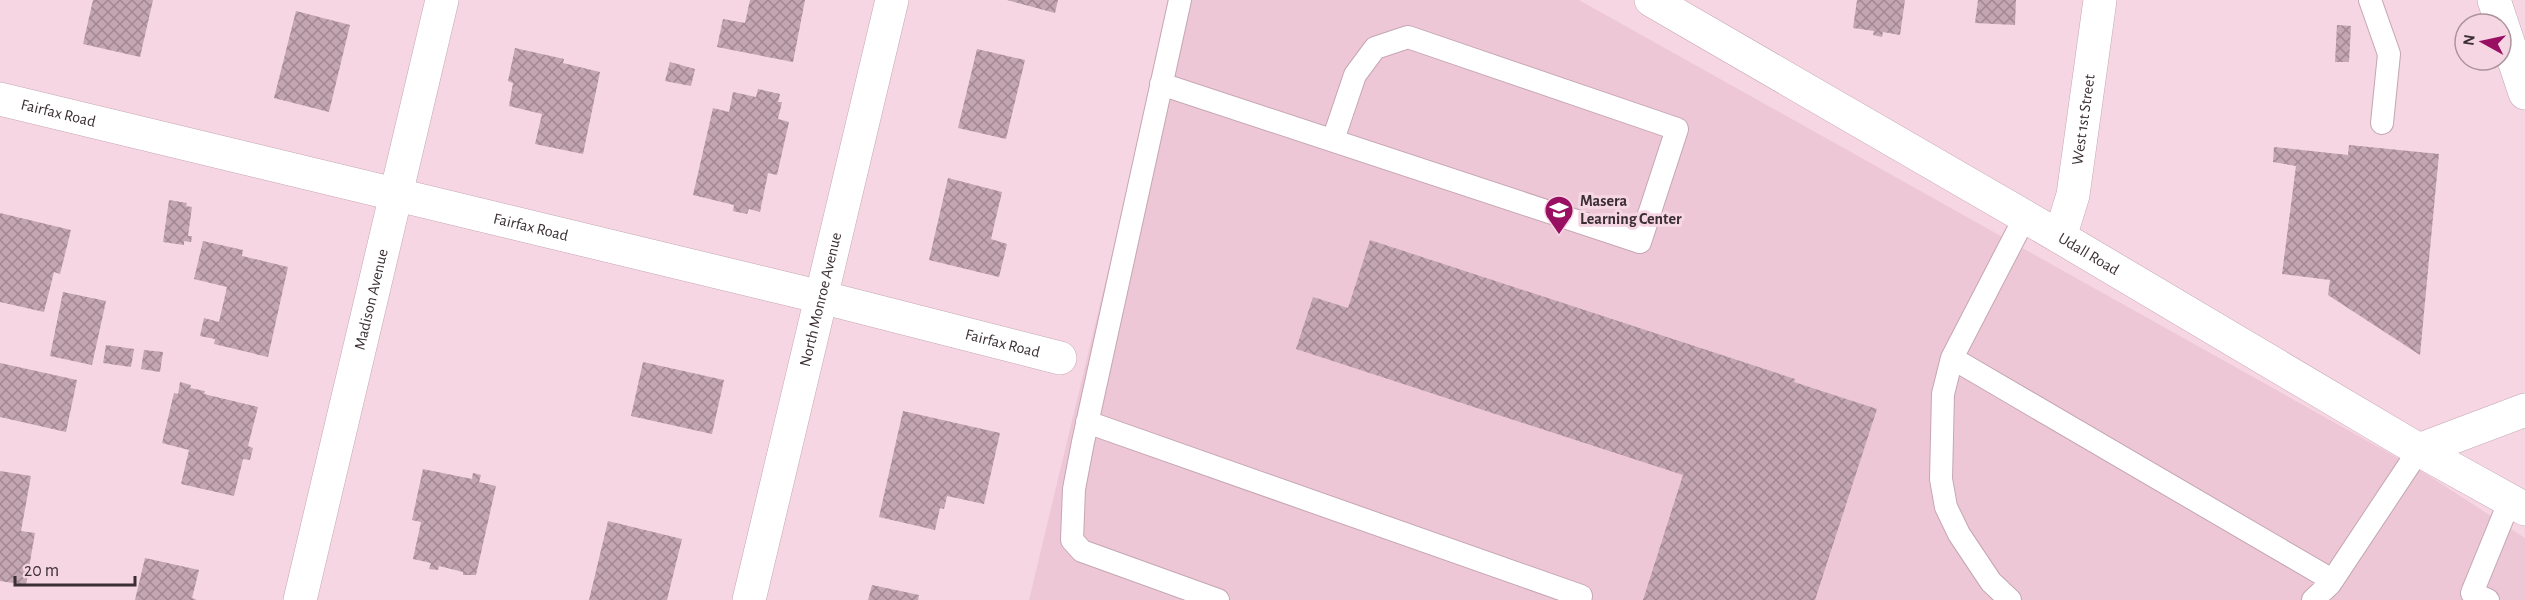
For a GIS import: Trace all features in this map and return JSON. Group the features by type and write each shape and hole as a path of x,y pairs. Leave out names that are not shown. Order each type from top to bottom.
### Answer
{"street":[{"name":"Madison Avenue","path":"300,600 442,0"},
{"name":"North Monroe Avenue","path":"749,600 892,0"},
{"name":"Udall Road","path":"1651,0 2061,237 2419,450 2517,504"},
{"name":"West 1st Street","path":"2061,237 2073,195 2100,0"},
{"path":"2494,0 2525,93"},
{"name":"Fairfax Road","path":"0,99 820,297 1060,358"},
{"path":"2419,450 2525,410"}],"lane":[{"path":"1180,0 1087,422 1074,489 1072,540 1082,551 1218,600"},
{"path":"2370,0 2389,54 2382,123"},
{"path":"1161,84 1640,242 1677,129 1408,37 1375,48 1355,75 1334,140"},
{"path":"2010,600 1991,582 1959,534 1946,507 1941,479 1943,394 1952,358 2025,217"},
{"path":"1952,358 2332,580"},
{"path":"1087,422 1581,597 1580,600"},
{"path":"2313,600 2332,580 2419,450"},
{"path":"2488,600 2472,593 2517,504"}],"shaded area":[{"name":"Masera Learning Center","path":"1173,0 1579,0 2423,472 2525,538 2525,600 1029,600"}],"building":[{"path":"93,0 153,0 140,57 83,44"},
{"path":"750,0 805,0 793,62 717,47 723,19 745,23"},
{"path":"1007,0 1058,0 1055,13"},
{"path":"1857,0 1905,0 1900,35 1883,32 1882,37 1873,35 1874,31 1853,28"},
{"path":"1978,0 2016,0 2015,25 1975,23"},
{"path":"296,11 350,25 329,112 274,98"},
{"path":"2337,25 2351,26 2349,62 2335,62"},
{"path":"515,48 564,59 563,63 600,72 583,154 535,144 542,114 509,106 513,83 508,81"},
{"path":"977,49 1025,60 1006,139 958,128"},
{"path":"670,62 695,69 691,86 665,81"},
{"path":"758,89 780,94 778,102 782,102 778,119 789,122 777,175 768,173 760,212 749,209 747,214 733,211 734,205 693,195 713,108 729,112 733,92 756,97"},
{"path":"2349,145 2439,154 2420,355 2328,295 2330,280 2282,274 2296,166 2273,162 2274,147 2348,155"},
{"path":"948,178 1002,192 991,239 1007,244 999,277 929,260"},
{"path":"169,200 187,203 186,206 192,207 188,236 192,236 191,242 184,241 184,245 163,242"},
{"path":"0,213 71,230 60,274 54,272 44,312 0,302"},
{"path":"1370,240 1795,379 1794,382 1877,409 1815,600 1643,600 1683,475 1296,349 1313,297 1348,308"},
{"path":"203,241 243,250 242,256 288,267 268,357 214,344 215,339 200,336 204,318 219,322 227,287 194,279"},
{"path":"63,292 106,301 92,365 50,356"},
{"path":"106,345 134,349 131,367 103,363"},
{"path":"144,350 163,352 160,372 141,369"},
{"path":"643,362 724,380 712,434 631,416"},
{"path":"0,363 77,380 66,432 0,417"},
{"path":"180,382 191,385 190,388 205,391 204,394 258,407 248,446 253,448 250,460 243,459 234,496 181,484 189,450 162,443 174,393 178,394"},
{"path":"903,411 1000,433 984,504 947,496 944,509 940,508 935,530 879,517"},
{"path":"423,469 472,479 473,473 481,475 479,482 496,486 476,575 463,575 463,572 439,566 438,570 429,569 431,563 413,559 421,522 412,520"},
{"path":"0,471 31,476 21,531 35,533 26,585 0,581"},
{"path":"608,521 682,539 667,600 589,600"},
{"path":"145,558 199,570 192,598 197,600 135,600"},
{"path":"872,585 919,595 918,600 868,600"}],"place":[{"name":"Masera Learning Center","path":"1559,236"}]}
